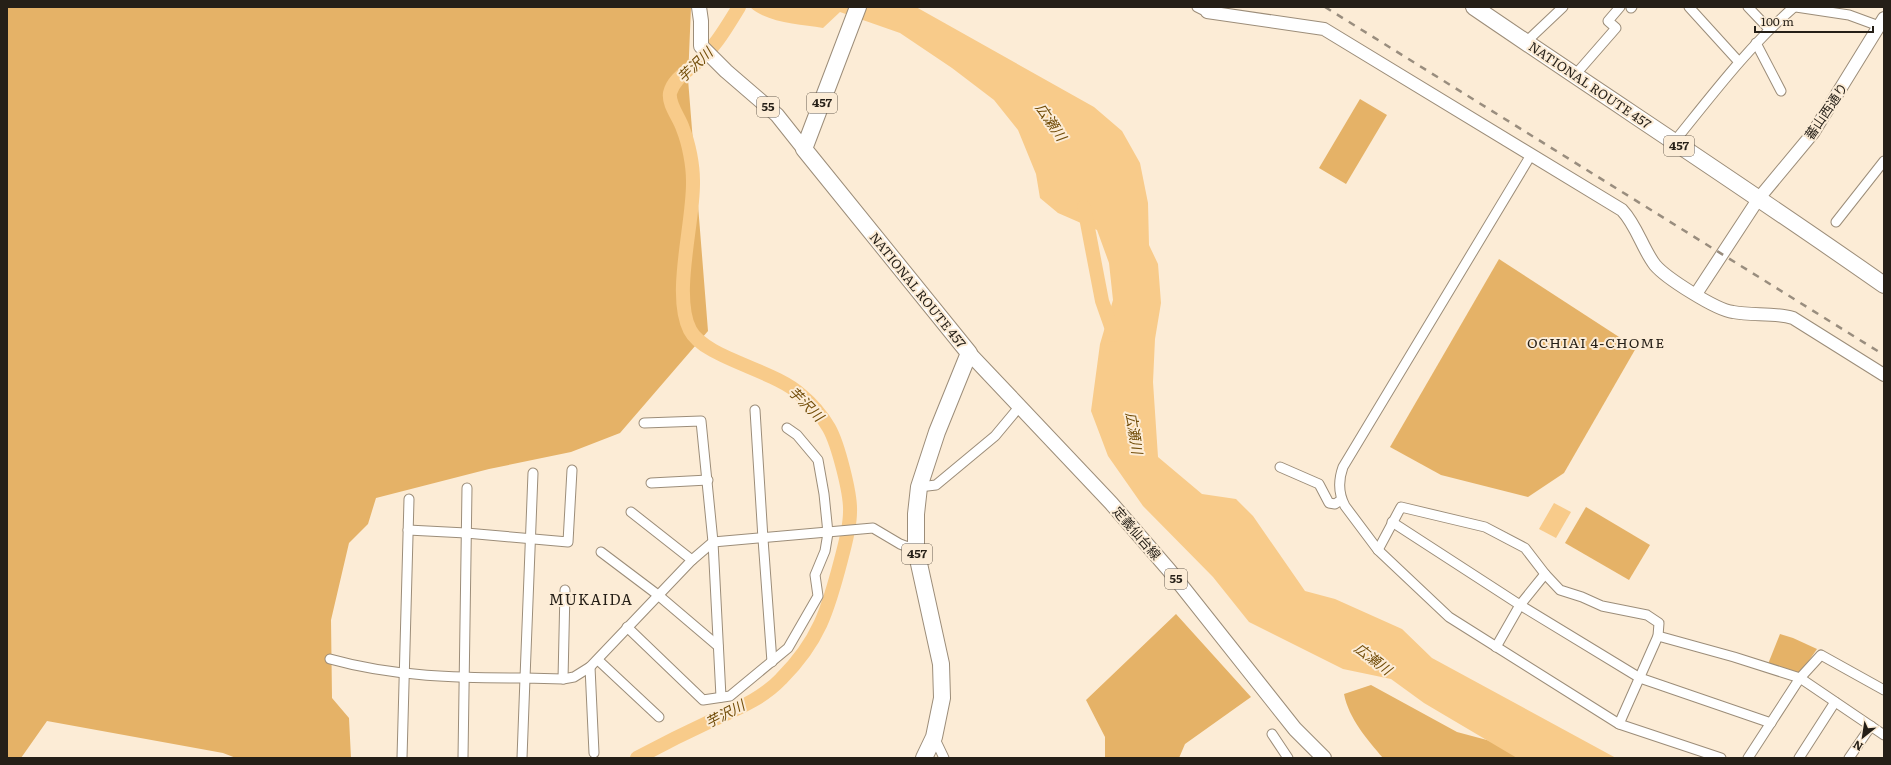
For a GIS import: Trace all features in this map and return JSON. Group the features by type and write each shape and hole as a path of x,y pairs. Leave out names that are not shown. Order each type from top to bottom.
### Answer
{"highway":[{"name":"457","path":"804,149 858,7"},
{"name":"NATIONAL ROUTE 457","path":"1480,9 1526,42 1759,198 1884,285"},
{"name":"NATIONAL ROUTE 457","path":"804,149 969,353 937,432 919,487 916,514 916,550 941,664 942,698 934,737 924,758"}],"main road":[{"name":"55","path":"698,7 702,21 701,46 726,71 777,115 804,149"},
{"name":"定義仙台線","path":"969,353 1111,503 1164,564 1295,729 1324,758"}],"street":[{"path":"1526,42 1564,7"},
{"path":"1575,75 1616,28 1608,21 1620,7"},
{"path":"1689,7 1739,62"},
{"path":"1748,7 1769,29"},
{"path":"1674,142 1739,62 1769,29 1795,7 1849,15 1882,22"},
{"path":"1202,10 1324,29 1622,210 1630,219 1654,264 1664,274 1696,294 1721,309 1733,312 1782,314 1793,318 1884,375"},
{"name":"蕃山西通り","path":"1696,294 1759,198 1813,133 1882,22"},
{"path":"1756,44 1781,91"},
{"path":"1531,155 1343,467 1339,477 1339,488 1342,500 1378,550 1449,617 1619,724 1721,758"},
{"path":"1836,222 1884,161"},
{"path":"919,487 936,485 995,436 1020,406"},
{"path":"756,410 772,662"},
{"path":"644,423 702,421 713,542 721,697"},
{"path":"627,627 703,700 730,696 788,648 818,596 815,575 825,550 830,532 818,460 797,435 787,428"},
{"path":"1280,467 1319,484 1329,503 1336,504 1342,500"},
{"path":"408,530 466,533 531,540 568,542 572,470"},
{"path":"522,758 533,473"},
{"path":"651,483 708,480"},
{"path":"463,758 467,488"},
{"path":"402,758 409,499"},
{"path":"1378,550 1401,507 1485,527 1525,548 1545,574 1560,590 1582,597 1602,606 1647,615 1659,623 1658,636 1619,724"},
{"path":"631,512 692,560"},
{"path":"1392,522 1520,605 1640,678 1771,723"},
{"path":"330,660 405,674 464,678 563,678 574,676 590,667 598,660 627,627 692,560 713,542 763,539 873,528 900,544 916,550"},
{"path":"601,552 658,595 718,646"},
{"path":"1496,647 1520,605 1545,574"},
{"path":"563,678 565,590"},
{"path":"1658,636 1734,657 1800,678 1884,735"},
{"path":"1748,758 1800,678 1822,655 1884,690"},
{"path":"598,660 659,717"},
{"path":"590,667 594,752"},
{"path":"1799,758 1836,702"},
{"path":"1850,758 1871,726"},
{"path":"1272,734 1288,758"},
{"path":"934,737 944,758"}],"shaded area":[{"path":"7,7 691,7 688,79 708,331 620,433 571,452 489,469 376,498 368,524 349,543 331,620 332,698 349,718 351,758 236,758 223,753 47,721 21,758 7,758"},
{"path":"1360,99 1387,115 1346,184 1319,168"},
{"path":"1499,259 1636,348 1564,473 1528,497 1441,475 1390,447"},
{"path":"1586,507 1650,545 1629,580 1565,543"},
{"path":"1176,614 1251,697 1185,744 1179,758 1105,758 1105,737 1086,700"},
{"path":"1780,634 1817,649 1799,675 1768,664"},
{"path":"1371,685 1457,732 1554,758 1383,758 1354,720 1346,703 1344,694"}],"water":[{"path":"750,7 916,7 1094,107 1122,131 1140,163 1148,203 1149,245 1158,264 1161,303 1155,339 1153,382 1158,457 1202,494 1236,499 1253,516 1305,591 1335,599 1402,629 1432,658 1616,758 1517,758 1424,703 1391,679 1343,669 1249,622 1213,577 1143,506 1108,456 1091,411 1100,344 1113,300 1109,263 1097,230 1058,213 1040,198 1036,174 1018,130 994,100 952,68 900,33 840,12 823,28 774,20"},
{"path":"1554,503 1571,512 1556,538 1539,529"}],"waterway":[{"name":"芋沢川","path":"637,758 742,707 759,697 774,686 794,665 813,638 826,610 846,542 849,524 850,504 843,469 833,435 813,406 789,386 775,378 724,356 698,340 690,330 685,315 683,278 692,198 693,175 687,141 671,102 670,93 677,80 702,58 714,44 725,30 739,7"},
{"name":"広瀬川","path":"1084,207 1102,301 1114,335"}],"railway":[{"path":"1325,7 1884,355"}],"district":[{"name":"OCHIAI 4-CHOME","path":"1596,343"},
{"name":"MUKAIDA","path":"591,600"}]}
